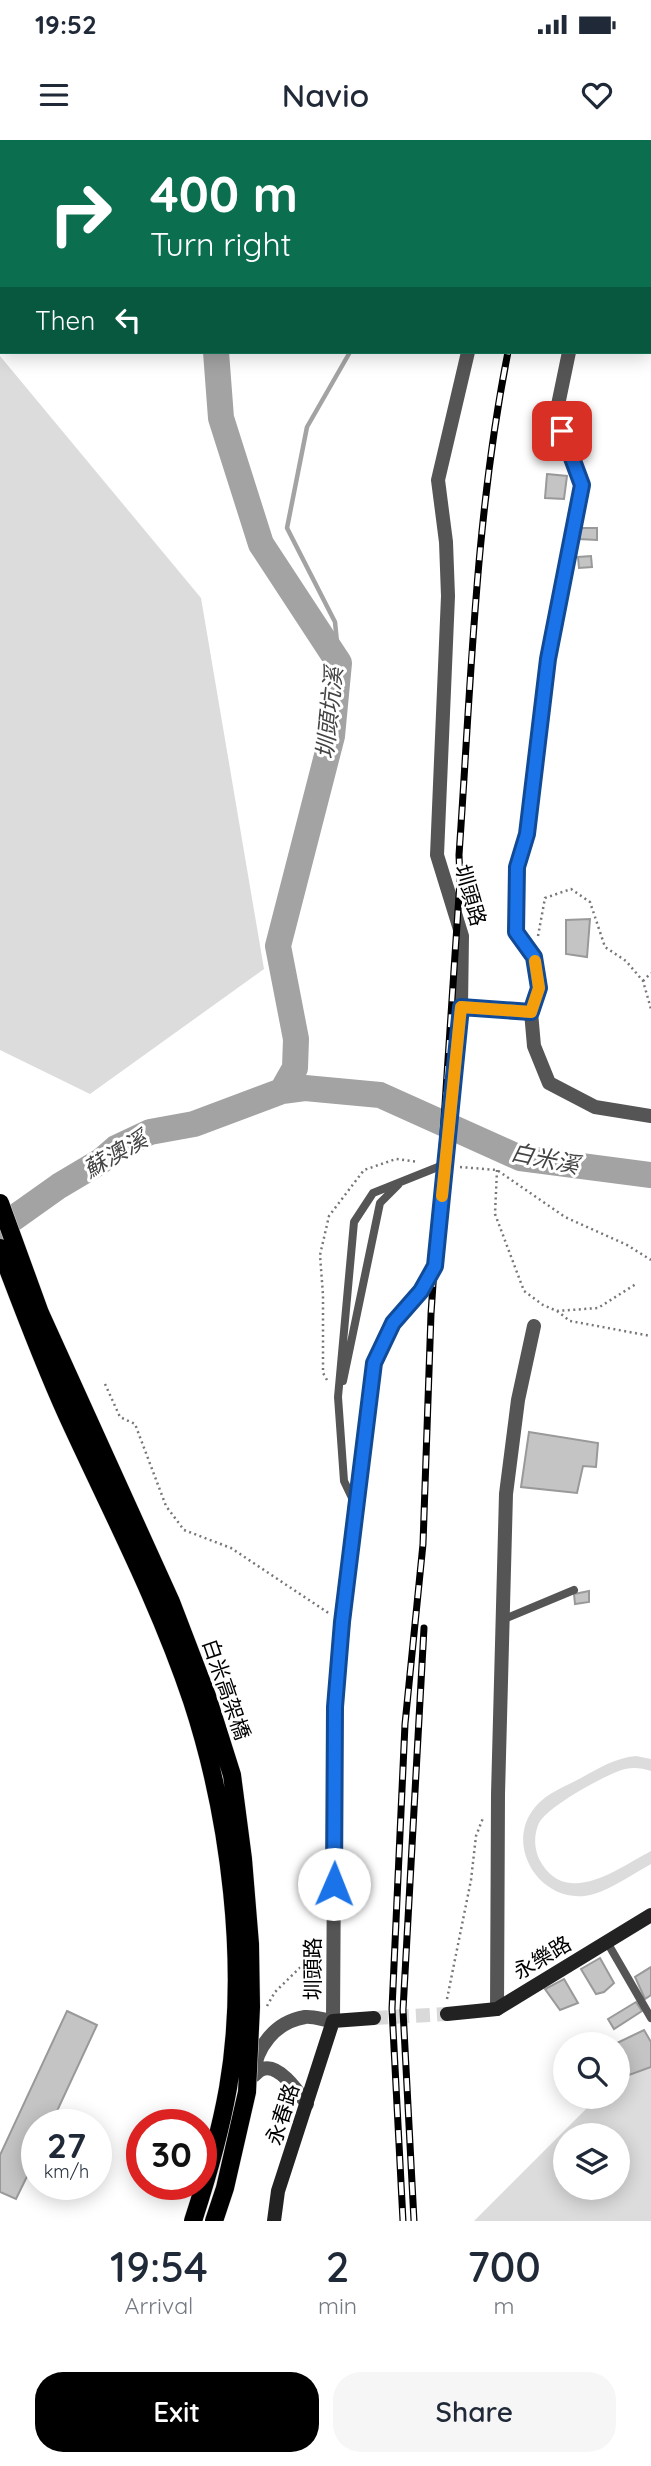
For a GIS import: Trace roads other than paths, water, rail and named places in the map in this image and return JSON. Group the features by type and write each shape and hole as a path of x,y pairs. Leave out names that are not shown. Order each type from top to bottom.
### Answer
{"main road":[{"name":"白米高架橋","path":"0,1203 40,1313 171,1602 207,1696 232,1775 250,1944 251,2007 247,2092 217,2221"},
{"name":"白米高架橋","path":"0,1248 66,1413 157,1607 192,1702 213,1781 229,1865 235,1944 236,2008 228,2087 193,2221"}],"street":[{"name":"圳頭路","path":"333,2021 335,1707 355,1504 374,1363 393,1323 421,1291 435,1266 461,1007 462,936 437,855 448,596 446,542 438,480 468,354"},
{"path":"569,354 558,405 562,431 582,485 548,659 527,834 517,867 516,932 534,957 539,988 531,1012 534,1046 549,1083 595,1107 651,1116"},
{"path":"461,1007 531,1012"},
{"path":"497,2009 498,1794 506,1494 518,1400 534,1326"},
{"name":"永樂路","path":"446,2010 497,2009 651,1915"},
{"path":"217,2221 230,2188 254,2067 263,2043 283,2024 307,2017 333,2021 374,2018"},
{"name":"永春路","path":"274,2221 278,2191 333,2021"},
{"path":"253,2076 270,2068 291,2081 307,2104"}],"lane":[{"path":"355,1504 344,1481 338,1397 354,1222 373,1194 443,1165"},
{"path":"338,1397 346,1372 380,1203 400,1182"},
{"path":"502,1620 574,1590"},
{"path":"607,1942 651,2018"}],"waterway":[{"name":"圳頭坑溪","path":"216,354 221,418 261,544 339,663 332,736 278,946 296,1039 295,1068 282,1091"},
{"path":"339,663 335,622 287,528 307,427 349,354"},
{"name":"白米溪","path":"0,1228 59,1186 101,1161 116,1148 150,1132 194,1124 282,1091 305,1088 380,1095 520,1158 651,1175"}],"tunnel":[{"path":"374,2018 447,2014"}],"railway":[{"path":"403,2221 392,2009 405,1724 423,1544 431,1314 476,602 488,477 508,354"},
{"path":"414,2221 403,2010 424,1628"}],"water label":[{"name":"蘇澳溪","path":"115,1154"}]}
